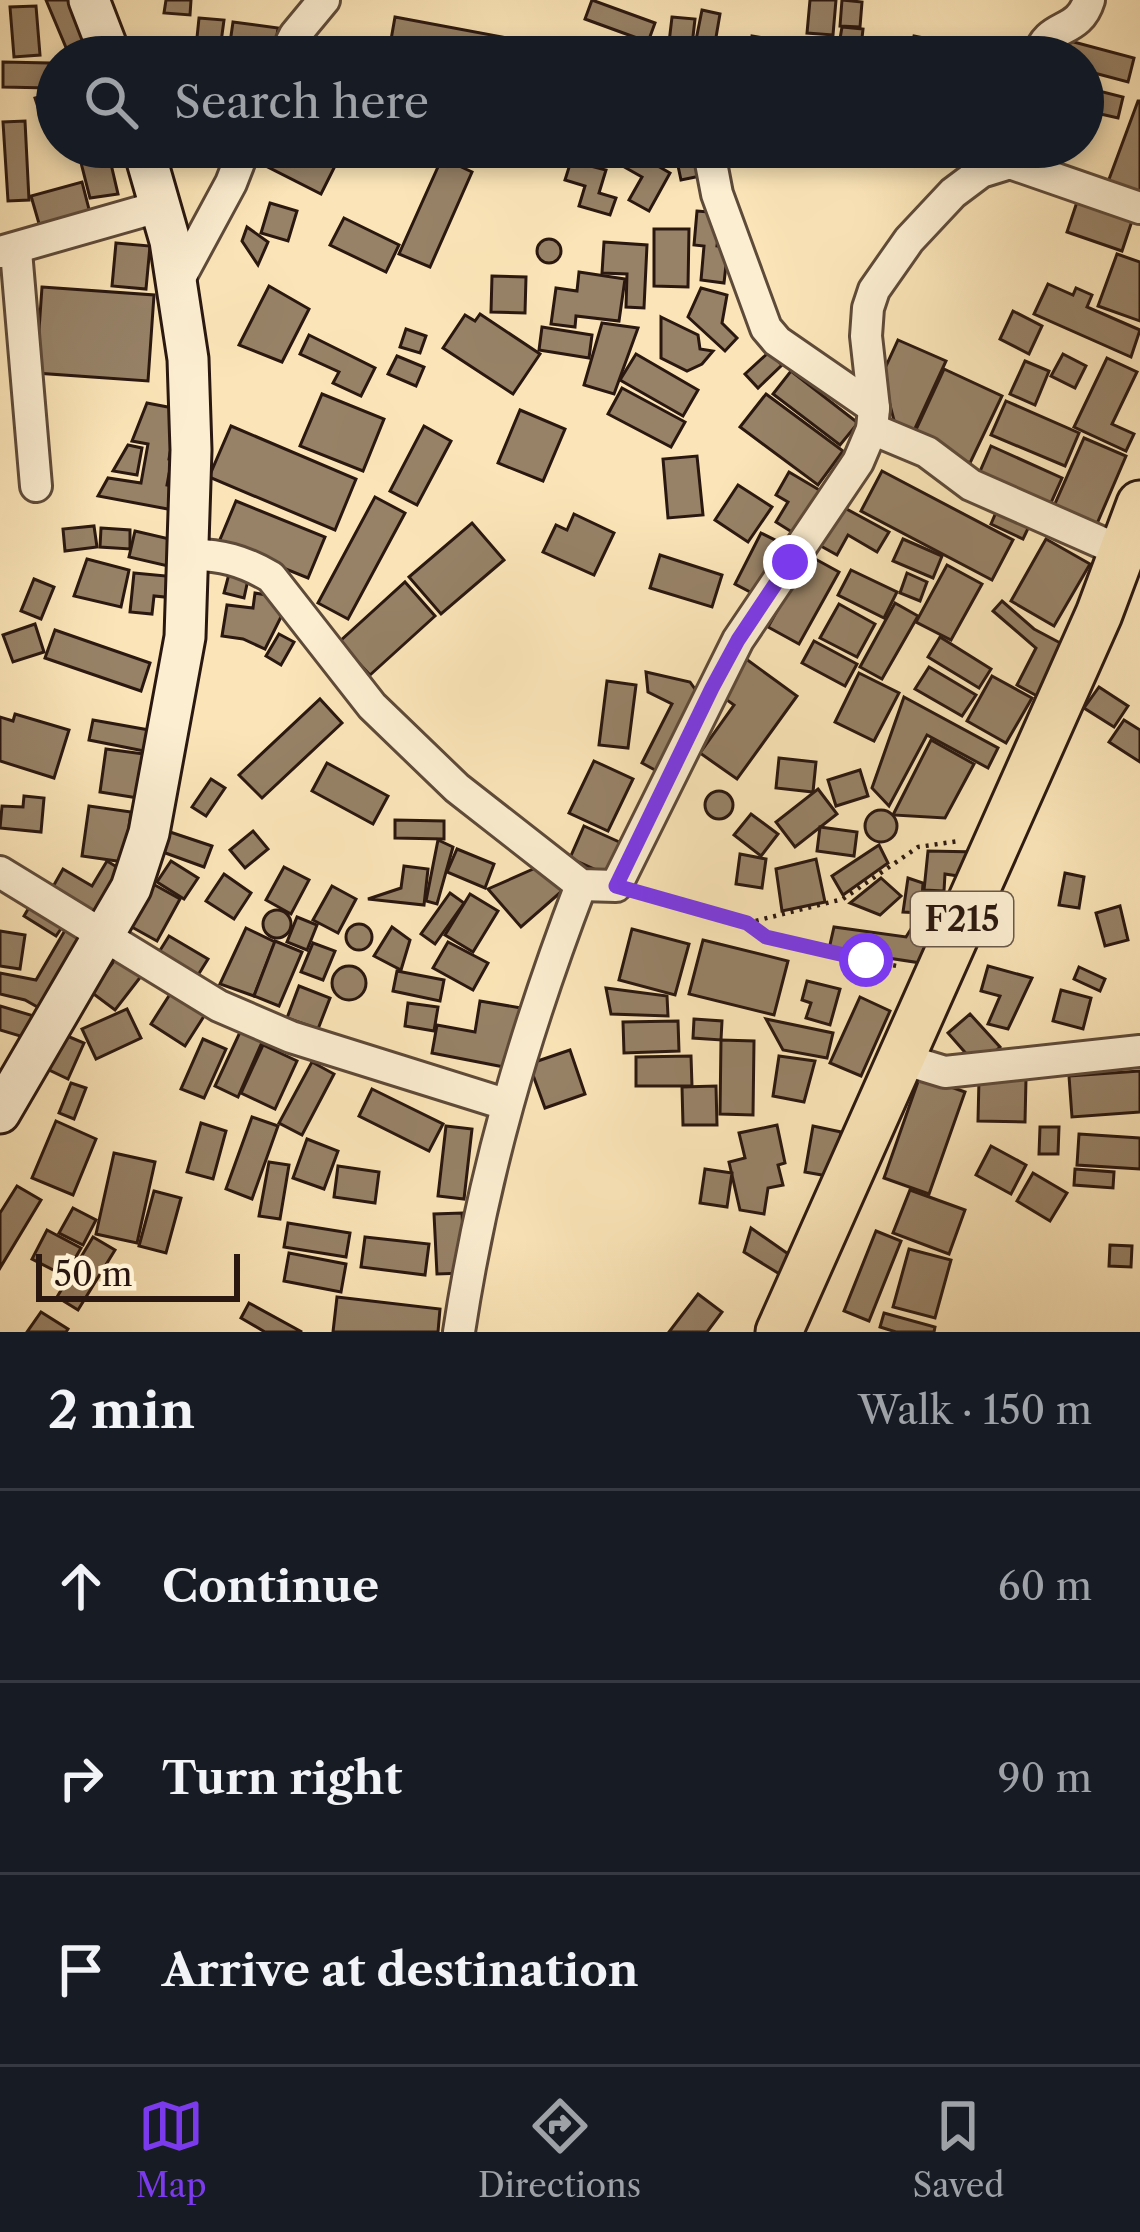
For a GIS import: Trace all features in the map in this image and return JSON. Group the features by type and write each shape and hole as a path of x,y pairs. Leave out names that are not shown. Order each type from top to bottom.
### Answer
{"main road":[{"name":"F215","path":"779,1332 1123,552 1140,504"}],"street":[{"path":"88,0 103,36"},
{"path":"1049,36 1083,17 1089,0"},
{"path":"294,36 327,2"},
{"path":"0,1113 131,888 149,832 185,638 188,358 177,283 149,168"},
{"path":"177,283 237,168"},
{"path":"712,168 766,328 777,341 873,419 970,485 1123,552"},
{"path":"189,555 214,554 249,564 271,577 371,706 457,788 580,885 616,886 738,640 858,462 873,419 866,336 874,290 908,240 953,193 988,168"},
{"path":"1043,168 1140,208"},
{"path":"36,486 8,252 161,206"},
{"path":"0,872 219,1006 291,1036 505,1104"},
{"path":"459,1332 505,1104 580,885"},
{"path":"899,1058 945,1072 1140,1052"}],"path":[{"path":"747,923 843,899 918,847 955,841 994,845"},
{"path":"616,886 747,923 766,937 795,946 937,974"}],"building":[{"path":"46,0 69,0 85,36 61,36"},
{"path":"166,0 191,0 190,15 164,13"},
{"path":"592,0 655,23 650,36 632,36 585,19"},
{"path":"810,0 836,0 833,35 807,33"},
{"path":"842,0 862,2 860,27 840,26"},
{"path":"36,6 36,55 14,57 10,7"},
{"path":"702,10 720,14 716,36 697,36"},
{"path":"395,17 497,36 392,36"},
{"path":"672,17 695,19 693,36 670,36"},
{"path":"199,18 224,20 222,36 197,36"},
{"path":"233,22 278,28 277,36 231,36"},
{"path":"842,27 863,29 862,36 840,36"},
{"path":"1104,50 1134,58 1128,82 1104,76"},
{"path":"3,62 36,63 36,88 3,87"},
{"path":"1104,92 1123,97 1118,118 1104,115"},
{"path":"1140,101 1140,202 1105,190"},
{"path":"25,121 29,200 8,201 3,122"},
{"path":"82,168 112,168 118,194 90,198"},
{"path":"270,168 334,168 321,194"},
{"path":"438,168 472,172 430,267 399,254"},
{"path":"569,168 606,170 599,193 616,198 610,215 579,206 585,186 565,180"},
{"path":"626,168 661,168 670,173 649,211 629,200 642,177"},
{"path":"678,168 704,168 705,175 681,180"},
{"path":"82,182 92,221 42,234 31,196"},
{"path":"1079,196 1134,215 1122,251 1067,232"},
{"path":"270,203 297,211 288,241 261,233"},
{"path":"697,211 721,213 717,246 728,247 724,283 701,280 704,246 694,245"},
{"path":"344,218 399,245 386,272 330,245"},
{"path":"247,227 268,242 258,265 242,241"},
{"path":"654,229 689,229 688,287 654,286"},
{"path":"549,239 558,242 558,260 549,263 540,260 537,251 540,242"},
{"path":"604,242 647,245 644,308 626,307 627,274 602,273"},
{"path":"116,243 150,246 146,289 112,286"},
{"path":"1117,254 1140,262 1140,321 1098,306"},
{"path":"579,272 625,279 619,321 576,316 575,327 551,324 556,288 577,291"},
{"path":"492,276 526,277 525,313 491,312"},
{"path":"1048,284 1073,295 1076,288 1092,295 1087,307 1140,330 1131,357 1034,314"},
{"path":"269,286 309,309 282,362 239,345"},
{"path":"42,287 154,295 148,381 36,373"},
{"path":"701,288 727,295 722,323 737,338 725,351 688,317"},
{"path":"1013,311 1042,326 1029,354 1000,339"},
{"path":"480,314 540,354 513,394 443,348 465,315 475,321"},
{"path":"661,317 698,335 700,349 713,351 702,364 687,371 661,358"},
{"path":"602,323 638,328 614,394 584,385"},
{"path":"542,327 592,335 589,358 539,350"},
{"path":"406,329 426,336 420,353 400,347"},
{"path":"309,335 375,368 361,396 333,383 339,372 300,354"},
{"path":"898,340 946,361 912,435 896,428 882,375"},
{"path":"769,352 782,365 758,388 745,374"},
{"path":"636,354 698,390 683,416 620,380"},
{"path":"1063,354 1086,366 1075,388 1051,376"},
{"path":"397,356 424,367 416,386 388,374"},
{"path":"1107,358 1137,372 1112,424 1134,434 1126,451 1074,427"},
{"path":"1025,361 1049,371 1035,405 1010,394"},
{"path":"944,369 1002,396 970,463 913,436"},
{"path":"791,371 858,423 840,445 773,394"},
{"path":"622,388 685,422 671,447 608,414"},
{"path":"322,394 384,419 363,471 300,446"},
{"path":"766,394 843,451 818,485 740,427"},
{"path":"1006,401 1079,433 1065,466 991,435"},
{"path":"147,403 178,409 169,459 179,461 167,485 178,487 173,510 98,496 108,478 141,483 148,444 132,441"},
{"path":"520,410 565,429 543,481 498,463"},
{"path":"231,426 356,479 335,530 209,477"},
{"path":"424,426 451,441 417,505 390,491"},
{"path":"1084,438 1126,456 1093,533 1050,515"},
{"path":"128,445 142,448 137,475 113,471"},
{"path":"991,446 1062,478 1046,514 975,483"},
{"path":"697,456 703,515 668,518 663,459"},
{"path":"882,471 1013,540 992,580 861,511"},
{"path":"789,472 821,491 795,534 776,522 788,502 776,495"},
{"path":"738,485 772,507 748,542 715,520"},
{"path":"375,497 405,513 348,619 318,603"},
{"path":"236,501 325,537 308,578 219,542"},
{"path":"1000,503 1033,518 1023,539 991,524"},
{"path":"841,506 889,532 877,552 848,535 837,555 819,545"},
{"path":"574,514 614,533 594,575 543,552 556,525 567,530"},
{"path":"472,523 504,560 441,614 409,577"},
{"path":"94,526 97,547 65,551 63,529"},
{"path":"101,528 130,530 130,549 100,547"},
{"path":"135,531 174,540 168,566 129,557"},
{"path":"761,533 781,543 754,594 735,584"},
{"path":"903,539 942,556 933,578 893,561"},
{"path":"1046,539 1090,564 1054,626 1011,601"},
{"path":"660,555 722,575 712,607 650,588"},
{"path":"808,555 839,572 799,644 768,627"},
{"path":"87,559 129,570 121,607 74,596"},
{"path":"947,565 982,584 951,640 916,622"},
{"path":"230,570 249,575 244,598 224,593"},
{"path":"851,570 897,592 884,618 838,595"},
{"path":"134,573 177,577 175,598 154,596 152,614 130,612"},
{"path":"907,573 927,582 920,601 900,593"},
{"path":"34,579 54,587 41,619 21,611"},
{"path":"405,582 435,616 370,675 339,642"},
{"path":"255,593 272,596 284,611 265,649 222,636 227,605 253,608"},
{"path":"1002,601 1034,629 1066,646 1039,697 1017,685 1036,648 993,611"},
{"path":"895,603 918,616 882,679 860,667"},
{"path":"839,604 875,624 857,657 820,638"},
{"path":"35,624 44,652 13,662 3,635"},
{"path":"55,630 150,663 141,691 45,658"},
{"path":"279,634 294,642 281,665 266,656"},
{"path":"940,637 991,669 979,688 928,657"},
{"path":"814,641 857,664 845,686 802,663"},
{"path":"742,656 797,696 737,779 700,753 734,705 716,692"},
{"path":"929,667 976,695 962,716 915,689"},
{"path":"646,672 690,682 702,699 664,775 642,763 672,704 648,692"},
{"path":"859,673 899,693 874,741 835,722"},
{"path":"992,676 1032,698 1006,743 967,721"},
{"path":"607,681 636,685 628,748 599,745"},
{"path":"1099,687 1128,706 1114,727 1084,708"},
{"path":"904,697 998,748 988,768 927,735 889,806 872,788"},
{"path":"320,699 342,723 262,798 239,775"},
{"path":"15,714 69,730 54,778 0,761 0,717 13,721"},
{"path":"93,720 149,730 144,751 89,740"},
{"path":"1124,720 1140,730 1140,762 1109,742"},
{"path":"931,740 974,764 945,818 893,815"},
{"path":"106,749 144,754 138,798 100,792"},
{"path":"779,758 816,762 813,792 776,788"},
{"path":"594,761 633,779 608,831 569,813"},
{"path":"327,763 388,796 373,824 312,791"},
{"path":"860,770 868,796 836,806 828,780"},
{"path":"211,779 225,788 206,816 192,807"},
{"path":"818,789 837,814 795,847 776,822"},
{"path":"719,791 729,795 733,805 729,815 719,819 709,815 705,805 709,795"},
{"path":"24,796 44,798 41,832 0,828 2,806 23,807"},
{"path":"89,806 131,812 124,862 82,856"},
{"path":"881,810 893,814 897,826 893,838 881,842 869,838 865,826 869,814"},
{"path":"751,814 778,834 761,856 734,835"},
{"path":"395,820 444,821 444,839 395,838"},
{"path":"584,826 628,846 614,878 570,858"},
{"path":"820,827 857,832 854,856 817,851"},
{"path":"167,831 212,846 204,867 160,851"},
{"path":"253,831 268,849 245,868 230,850"},
{"path":"438,840 453,847 437,904 426,901"},
{"path":"879,845 888,863 843,895 832,876"},
{"path":"457,849 494,864 485,888 447,872"},
{"path":"928,851 977,852 965,877 945,874 944,891 924,890"},
{"path":"740,854 766,859 762,888 736,884"},
{"path":"816,859 825,902 782,911 776,869"},
{"path":"107,861 125,872 97,919 50,892 63,869 92,886"},
{"path":"171,861 198,878 184,899 157,882"},
{"path":"404,866 428,869 424,905 368,899 401,888"},
{"path":"540,866 562,891 521,927 488,889"},
{"path":"284,867 309,880 291,914 266,900"},
{"path":"1065,873 1084,877 1079,908 1059,905"},
{"path":"224,874 251,893 234,919 206,901"},
{"path":"881,878 901,896 880,915 850,903"},
{"path":"908,878 923,883 921,913 903,912"},
{"path":"153,884 180,899 157,941 130,926"},
{"path":"332,886 356,899 338,933 313,920"},
{"path":"934,892 957,906 921,963 829,949 834,927 906,937"},
{"path":"450,893 464,903 435,944 421,934"},
{"path":"470,894 498,911 473,952 445,935"},
{"path":"34,899 67,920 56,936 24,916"},
{"path":"1120,906 1128,940 1105,946 1096,913"},
{"path":"277,910 287,914 291,924 287,934 277,938 267,934 263,924 267,914"},
{"path":"297,917 317,925 307,950 287,942"},
{"path":"71,920 94,934 48,1013 25,1000 0,994 0,973 36,980"},
{"path":"359,924 372,937 359,950 346,937"},
{"path":"392,927 410,940 401,970 374,956"},
{"path":"246,928 275,942 254,996 220,984"},
{"path":"632,929 689,944 675,995 619,980"},
{"path":"0,931 25,935 20,969 0,966"},
{"path":"169,936 208,959 193,983 154,960"},
{"path":"703,940 788,961 774,1015 689,994"},
{"path":"275,941 302,952 279,1006 254,996"},
{"path":"448,942 488,963 473,990 433,968"},
{"path":"313,943 335,951 323,980 301,972"},
{"path":"117,957 142,975 115,1010 91,992"},
{"path":"349,966 361,971 366,983 361,995 349,1000 337,995 332,983 337,971"},
{"path":"988,966 1032,978 1008,1029 988,1024 1000,996 981,991"},
{"path":"1079,967 1105,979 1100,991 1074,979"},
{"path":"397,971 444,980 440,1001 393,991"},
{"path":"807,981 840,989 830,1025 806,1018 811,1003 802,1000"},
{"path":"299,986 330,998 318,1029 287,1018"},
{"path":"606,988 667,996 668,1016 611,1014"},
{"path":"1061,990 1091,998 1083,1029 1053,1021"},
{"path":"172,991 206,1013 185,1046 151,1024"},
{"path":"860,997 890,1011 861,1076 830,1063"},
{"path":"480,1001 521,1008 509,1068 432,1053 437,1025 475,1032"},
{"path":"408,1003 438,1007 434,1031 405,1026"},
{"path":"0,1006 37,1017 30,1039 0,1030"},
{"path":"127,1009 141,1038 96,1059 82,1029"},
{"path":"970,1014 1000,1047 978,1067 948,1033"},
{"path":"694,1019 722,1021 721,1040 693,1038"},
{"path":"766,1019 833,1033 827,1058 783,1050"},
{"path":"678,1021 679,1051 624,1053 623,1022"},
{"path":"241,1030 263,1040 238,1097 215,1086"},
{"path":"60,1033 84,1043 68,1079 45,1068"},
{"path":"203,1039 226,1049 204,1098 181,1089"},
{"path":"721,1040 754,1041 753,1115 720,1114"},
{"path":"263,1045 297,1061 275,1109 241,1093"},
{"path":"570,1050 585,1094 545,1108 529,1064"},
{"path":"691,1056 692,1086 636,1086 636,1057"},
{"path":"779,1056 815,1061 804,1102 773,1096"},
{"path":"312,1062 334,1074 302,1135 279,1123"},
{"path":"1140,1071 1140,1112 1072,1117 1069,1076"},
{"path":"920,1076 965,1092 929,1194 884,1178"},
{"path":"979,1079 1026,1079 1025,1122 978,1121"},
{"path":"71,1083 86,1088 74,1119 59,1113"},
{"path":"716,1086 717,1125 683,1125 682,1087"},
{"path":"372,1089 443,1124 429,1151 359,1116"},
{"path":"252,1117 278,1126 252,1199 226,1189"},
{"path":"56,1121 96,1139 73,1195 32,1178"},
{"path":"201,1123 226,1131 213,1179 187,1172"},
{"path":"777,1125 785,1163 778,1165 783,1185 768,1188 764,1214 740,1210 729,1162 745,1158 739,1133"},
{"path":"446,1126 472,1129 464,1199 438,1196"},
{"path":"813,1126 841,1132 833,1177 805,1172"},
{"path":"1040,1127 1059,1127 1058,1154 1039,1154"},
{"path":"1079,1134 1140,1138 1140,1169 1077,1165"},
{"path":"307,1139 338,1151 324,1189 293,1178"},
{"path":"991,1146 1026,1165 1011,1194 976,1175"},
{"path":"114,1153 155,1162 137,1243 96,1234"},
{"path":"269,1162 289,1165 280,1219 259,1216"},
{"path":"338,1166 379,1172 375,1203 334,1197"},
{"path":"705,1169 732,1173 727,1207 700,1203"},
{"path":"1075,1169 1114,1172 1113,1188 1074,1185"},
{"path":"1033,1173 1067,1193 1050,1221 1017,1201"},
{"path":"17,1186 41,1200 0,1268 0,1213"},
{"path":"910,1190 965,1210 949,1254 893,1233"},
{"path":"154,1191 181,1198 166,1253 139,1246"},
{"path":"73,1208 96,1220 83,1245 59,1233"},
{"path":"462,1213 465,1273 437,1274 434,1214"},
{"path":"288,1223 350,1233 346,1257 284,1247"},
{"path":"751,1228 794,1258 786,1278 744,1252"},
{"path":"47,1230 81,1248 65,1276 32,1259"},
{"path":"876,1231 901,1241 869,1321 844,1311"},
{"path":"93,1237 115,1250 78,1310 57,1297"},
{"path":"365,1237 429,1244 425,1275 361,1267"},
{"path":"1110,1245 1132,1246 1131,1267 1109,1266"},
{"path":"909,1249 951,1260 935,1318 893,1307"},
{"path":"289,1253 346,1264 341,1292 284,1281"},
{"path":"698,1294 722,1312 707,1332 669,1332"},
{"path":"337,1297 440,1309 438,1332 333,1332"},
{"path":"249,1303 302,1332 265,1332 241,1318"},
{"path":"41,1312 68,1329 66,1332 27,1332"},
{"path":"884,1313 935,1327 934,1332 880,1327"}],"route":[{"path":"790,562 712,688 616,886 747,923 766,937 795,946 866,960"}]}
